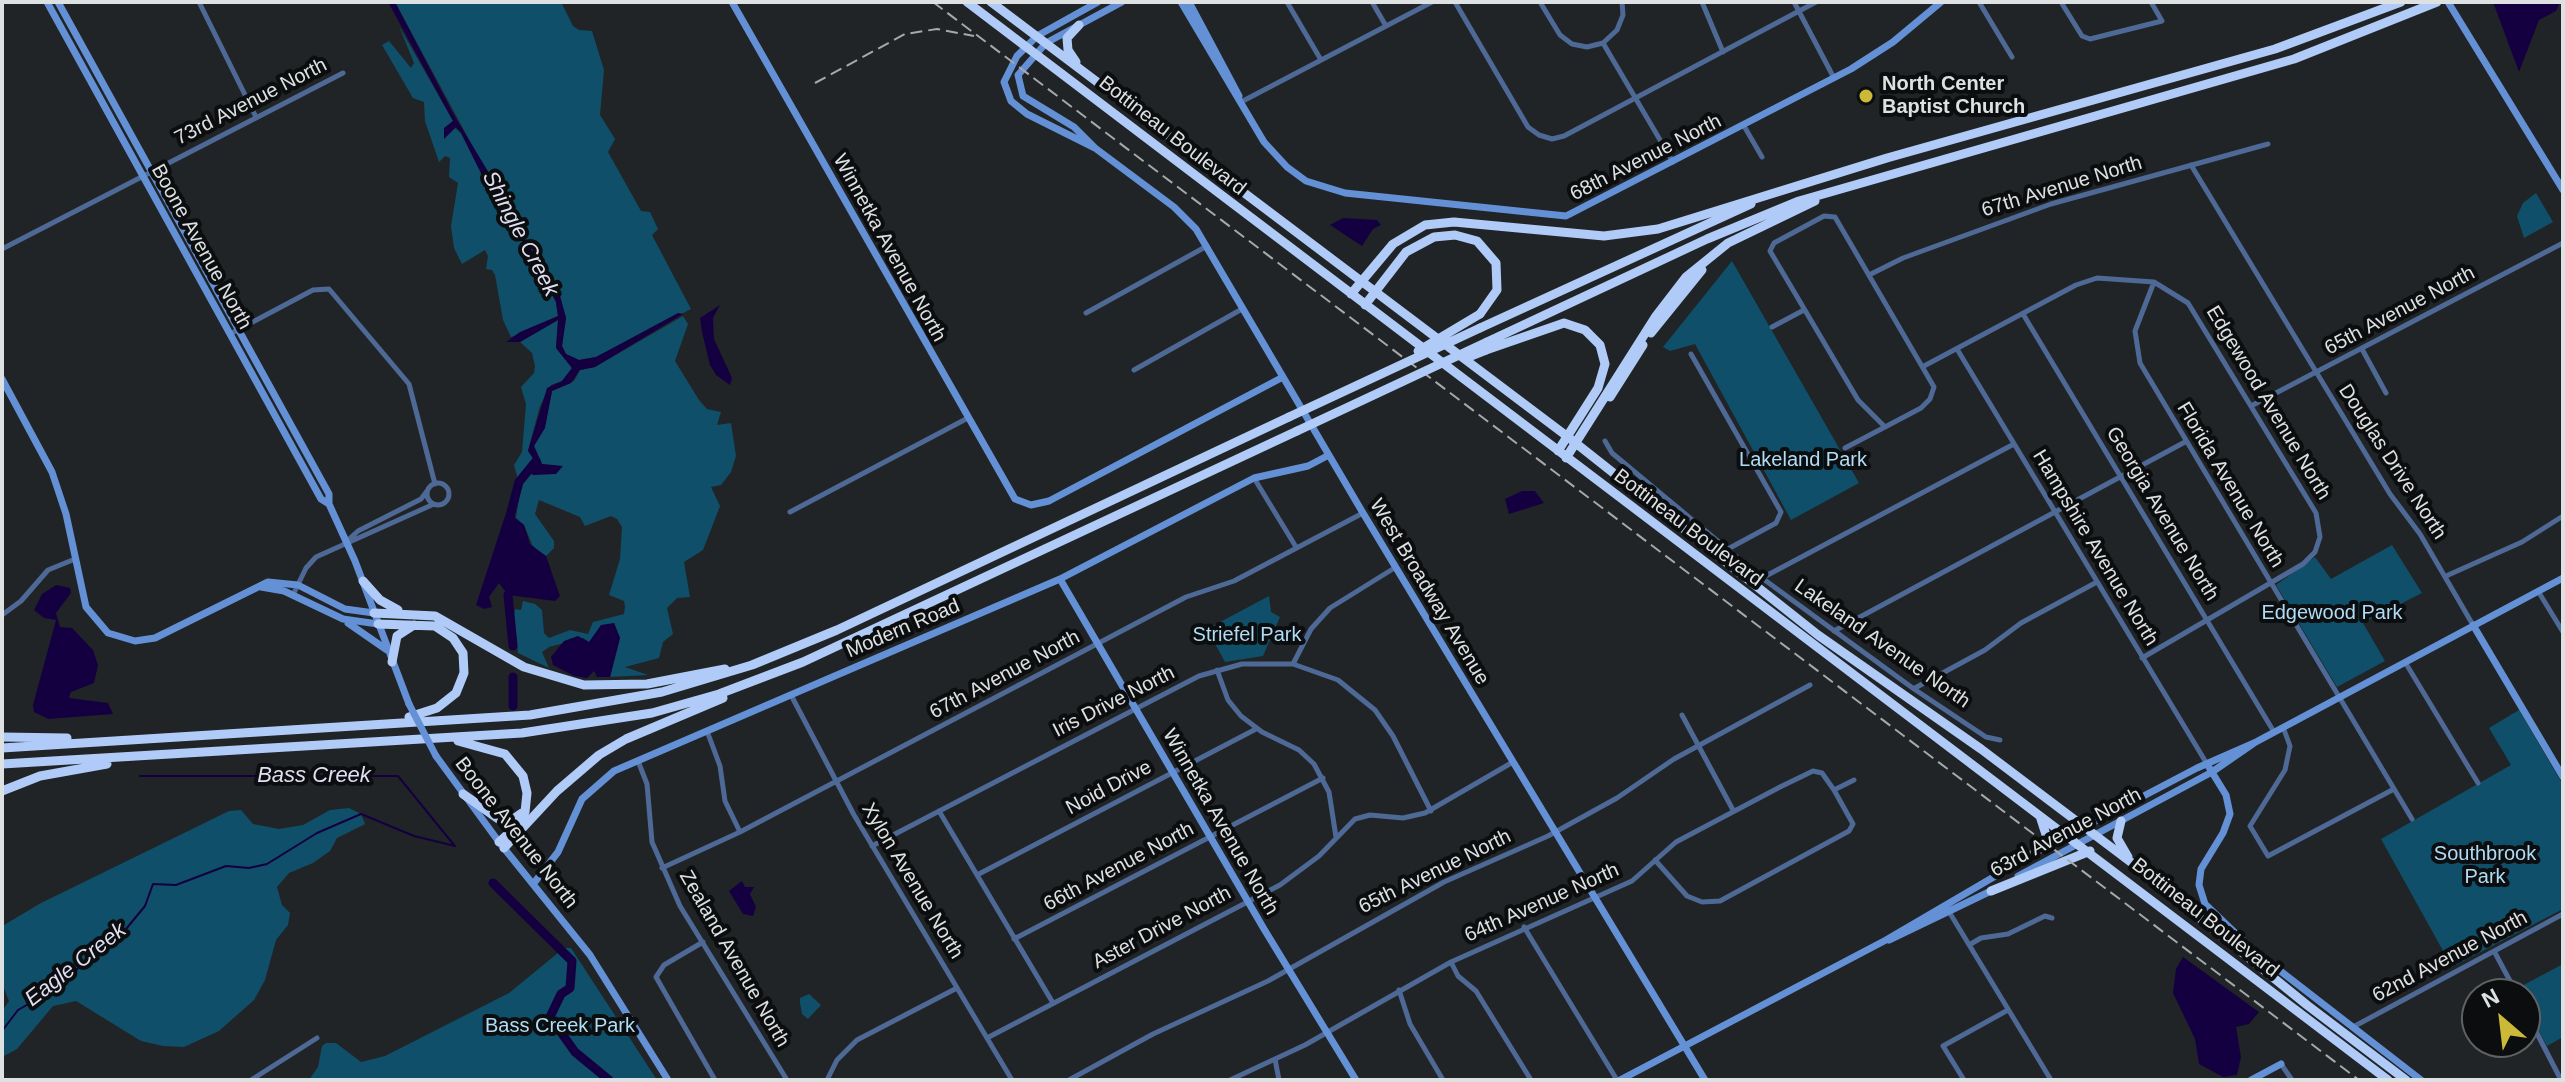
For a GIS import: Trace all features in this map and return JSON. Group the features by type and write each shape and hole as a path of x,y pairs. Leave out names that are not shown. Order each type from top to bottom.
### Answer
{"highway":[{"name":"Bottineau Boulevard","path":"967,2 1562,455 2081,843 2388,1080"},
{"name":"Bottineau Boulevard","path":"991,2 1572,440 1756,589 2132,863 2307,1005 2406,1080"},
{"path":"1351,294 1400,238 1425,225 1454,222 1590,235 1634,233 2275,49 2401,2"},
{"path":"501,845 575,773 607,749 821,655 1370,397 1486,346 1729,229 1847,185 2294,59 2437,2"},
{"path":"1079,25 1067,38 1067,45 1083,71"},
{"path":"2,748 561,712 651,695 752,665 837,630 1721,217 1811,181"},
{"path":"1562,455 1587,423 1670,297 1706,258 1728,243 1847,185"},
{"path":"1334,396 1480,314 1497,290 1497,268 1486,249 1464,237 1440,236 1412,248 1397,260 1365,305"},
{"path":"1486,346 1564,323 1579,327 1594,338 1603,351 1604,370 1572,440"},
{"path":"363,581 384,604 409,614"},
{"path":"374,613 435,616 524,667 584,685 633,686 752,665"},
{"path":"351,726 423,714 446,703 456,693 465,668 461,649 445,631 423,623 378,624"},
{"path":"392,662 399,634 407,627 423,623"},
{"path":"2,764 552,730 639,715 733,689 821,655"},
{"path":"2,737 126,740"},
{"path":"427,739 476,744 505,754 523,776 526,808 517,826 501,845"},
{"path":"2,791 55,773 158,756"},
{"path":"463,794 500,820 517,818 526,808"},
{"path":"2033,854 2048,841 2039,812"},
{"path":"2121,821 2117,838 2132,863"},
{"path":"1991,891 2090,851"}],"street":[{"name":"Boone Avenue North","path":"47,2 234,332"},
{"name":"Boone Avenue North","path":"58,2 152,172 321,499 329,504 347,541 409,704 436,756 501,845 590,955 668,1080"},
{"path":"199,2 256,117"},
{"name":"Winnetka Avenue North","path":"732,2 966,419 1007,489 1025,504 1049,501 1283,377"},
{"name":"West Broadway Avenue","path":"1095,148 1018,109 1006,92 1006,74 1037,36 1098,2"},
{"name":"West Broadway Avenue","path":"1122,2 1046,43 1018,75 1018,90 1028,101 1074,127 1095,148 1177,209 1207,246 1363,513 1705,1080"},
{"path":"1181,2 1241,102"},
{"path":"1189,2 1235,83 1241,102"},
{"path":"1287,2 1321,60"},
{"path":"1372,2 1386,26"},
{"path":"1241,102 1432,2"},
{"path":"1455,2 1528,127 1546,138 1564,136 1816,2"},
{"path":"1540,2 1565,41 1580,47 1603,43 1621,23 1622,2"},
{"path":"1702,2 1723,52"},
{"path":"1794,2 1834,78"},
{"name":"68th Avenue North","path":"1241,102 1264,142 1287,167 1306,181 1345,193 1566,216 1834,78 1893,42 1941,2"},
{"path":"1979,2 2012,57"},
{"path":"2061,2 2085,38 2162,21 2151,2"},
{"path":"2448,2 2563,190"},
{"path":"1603,43 1673,162"},
{"name":"73rd Avenue North","path":"2,249 343,73"},
{"path":"1744,126 1762,157"},
{"name":"67th Avenue North","path":"1869,275 1903,258 2051,204 2268,144"},
{"name":"Douglas Drive North","path":"2191,165 2399,510 2420,534 2446,576 2563,777"},
{"path":"1845,448 1885,427 1930,399 1934,387 1835,217 1824,216 1774,243 1770,251 1858,400 1885,427"},
{"name":"65th Avenue North","path":"2251,406 2470,296 2563,243"},
{"path":"1086,313 1207,246"},
{"path":"1924,366 2076,285 2097,278 2154,282"},
{"name":"Edgewood Avenue North","path":"2154,282 2188,303 2316,513 2320,529 2318,545 2310,558 2270,583"},
{"name":"Florida Avenue North","path":"2154,282 2135,331 2136,352 2185,442 2412,819"},
{"path":"234,332 313,290 321,288 335,293 412,390 435,484"},
{"path":"1134,370 1242,309"},
{"path":"1772,327 1804,310"},
{"name":"Georgia Avenue North","path":"2023,314 2274,732"},
{"name":"Hampshire Avenue North","path":"1957,349 2207,764"},
{"path":"2362,349 2386,393"},
{"path":"1691,354 1781,512 1776,523 1726,550"},
{"path":"2,379 52,472 84,599 93,620 108,633 128,640 155,638 268,582 298,585 345,609 374,613"},
{"path":"790,512 966,419"},
{"name":"Lakeland Avenue North","path":"1605,441 1612,453 1726,550 1833,632 1986,737 2000,740"},
{"path":"1833,632 2185,442"},
{"path":"1762,578 2014,444"},
{"name":"Modern Road","path":"534,883 558,852 582,799 603,778 1060,579 1254,478 1308,466 1329,455"},
{"path":"1254,478 1296,547"},
{"path":"347,541 358,531 421,499 435,484"},
{"path":"293,595 313,560 347,541 434,504 444,503 448,495 445,486 435,484"},
{"path":"427,491 434,504"},
{"name":"67th Avenue North","path":"662,868 837,782 1186,597 1223,586 1363,513"},
{"path":"2446,576 2522,542 2563,516"},
{"path":"2,615 21,601 48,570 75,559"},
{"path":"1293,664 1311,629 1330,608 1396,567"},
{"name":"63rd Avenue North","path":"1618,1080 1948,908 2033,854 2254,743 2563,578"},
{"name":"Winnetka Avenue North","path":"1060,579 1248,902 1356,1080"},
{"path":"1914,689 1985,650 2021,623 2097,582"},
{"path":"2142,658 2270,583"},
{"path":"261,587 293,595 343,619 387,651"},
{"path":"2538,591 2563,632"},
{"path":"343,619 378,624"},
{"name":"Iris Drive North","path":"872,846 1135,709 1217,670 1259,662 1293,664 1338,680 1375,710 1393,736 1431,811"},
{"path":"2405,662 2478,783"},
{"path":"1217,670 1234,708 1256,729 1299,750 1323,778 1329,792 1336,837"},
{"name":"65th Avenue North","path":"1069,1080 1153,1034 1288,969 1393,908 1617,798 1699,745 1810,685"},
{"name":"Xylon Avenue North","path":"791,695 872,846 1012,1080"},
{"path":"1682,715 1733,810"},
{"path":"2283,727 2290,746 2285,770 2250,826 2268,856 2394,789"},
{"name":"Noid Drive","path":"977,875 1256,729"},
{"path":"707,731 720,766 725,801 740,832"},
{"name":"63rd Avenue North","path":"1948,908 1991,891 2095,836 2212,772 2254,743"},
{"name":"Zealand Avenue North","path":"638,761 647,784 649,830 662,868 680,906 787,1080"},
{"name":"Aster Drive North","path":"987,1038 1248,902 1305,867 1349,823 1363,816 1403,818 1431,811 1513,762"},
{"path":"2207,764 2227,799 2230,814 2221,838 2201,869 2199,885 2205,904 2252,949 2421,1080"},
{"name":"64th Avenue North","path":"1230,1080 1327,1032 1451,962 1639,876 1676,842 1813,771 1822,773 1834,790"},
{"name":"66th Avenue North","path":"1014,939 1323,778"},
{"path":"1655,860 1687,896 1702,902 1720,901 1849,831 1853,824 1834,790 1854,780"},
{"path":"939,811 1053,1003"},
{"path":"1948,908 2051,1080"},
{"name":"62nd Avenue North","path":"2352,1027 2563,914"},
{"path":"1969,945 1981,938 2008,934 2045,916 2052,918"},
{"path":"1524,927 1618,1080"},
{"path":"703,942 660,968 657,982 715,1080"},
{"path":"2494,951 2508,978"},
{"path":"1451,962 1458,976 1476,991 1531,1080"},
{"path":"827,1080 837,1060 857,1040 957,988"},
{"path":"1399,990 1410,1024 1443,1080"},
{"path":"1964,1080 1943,1046 2008,1010"},
{"path":"251,1080 317,1038"},
{"path":"2541,1041 2561,1080"},
{"path":"1275,1059 1279,1080"},
{"path":"2251,1080 2281,1064 2292,1080"}],"green space":[{"path":"395,2 561,2 573,26 592,31 604,70 600,115 615,139 608,152 641,211 650,212 658,229 652,235 691,309 596,357 579,360 566,354 562,346 566,318 560,296 526,241 521,230 523,227 509,214"},
{"path":"399,26 453,121 450,124 461,133 494,199 514,226 555,297 558,316 529,331 511,337 503,320 495,275 492,270 486,269 488,256 485,250 462,264 454,248 451,226 458,183 449,177 450,158 445,156 439,162 425,121 424,102 413,98 382,45 389,41 411,68 414,63"},
{"path":"2536,193 2553,222 2524,238 2517,216 2523,203"},
{"name":"Lakeland Park","path":"1732,261 1859,483 1791,520 1695,344 1670,351 1663,347"},
{"path":"683,316 688,324 675,361 707,409 721,412 717,425 731,423 736,456 731,472 721,485 711,487 720,506 703,550 684,562 690,597 677,598 667,608 673,634 663,642 659,658 625,667 648,675 610,677 620,638 614,623 589,642 583,638 549,647 542,652 549,668 518,653 514,615 515,609 521,610 523,601 535,604 542,610 544,633 549,638 570,630 588,634 593,622 624,614 625,607 624,601 609,595 620,559 622,527 617,519 611,516 585,526 580,517 539,500 535,514 554,541 554,548 546,556 534,549 524,525 516,518 521,483 530,471 533,475 559,466 542,464 534,446 546,421 552,391 574,381 580,370 595,367"},
{"path":"558,320 556,348 572,368 562,381 551,385 540,406 528,450 534,460 518,479 514,465 522,452 526,404 521,387 534,373 535,366 532,353 520,342"},
{"name":"Edgewood Park","path":"2392,545 2422,593 2363,623 2385,661 2337,687 2276,585 2315,557 2331,579"},
{"name":"Striefel Park","path":"1269,596 1271,612 1280,617 1263,656 1225,662 1207,629"},
{"name":"Southbrook Park","path":"2519,710 2563,785 2563,909 2452,967 2381,839 2511,765 2489,728"},
{"path":"349,808 361,814 365,824 337,838 330,851 313,863 289,873 277,887 282,905 290,913 288,925 276,940 265,980 254,1000 219,1031 184,1047 163,1046 141,1041 76,1001 53,1006 17,1049 2,1057 2,1011 9,1001 2,983 4,925 41,903 229,811 241,810 253,824 279,829 303,825 330,810"},
{"name":"Bass Creek Park","path":"564,948 571,948 657,1080 309,1080 318,1067 322,1046 326,1043 336,1043 361,1062 385,1056 509,993"},
{"path":"2563,964 2563,1037 2547,1046 2541,1035 2541,978 2537,978"},
{"path":"809,994 821,1005 808,1019 802,1014 800,998"}],"water":[{"path":"388,2 395,2 509,213 524,228 521,230 526,241 560,296 566,318 562,346 566,354 579,360 596,357 678,313 683,314 595,367 580,370 571,383 552,391 545,428 534,446 542,464 563,466 556,474 533,475 526,468 534,460 528,451 547,388 562,381 572,368 556,348 558,320 520,342 506,342 520,332 558,316 556,302 514,226 494,199 461,133 456,127 444,139 444,128 453,121"},
{"path":"2493,2 2560,2 2556,11 2539,20 2519,72"},
{"path":"1343,218 1377,220 1381,225 1373,229 1362,246 1330,225"},
{"path":"720,305 713,318 714,339 732,378 730,385 716,375 710,365 700,318"},
{"path":"1522,491 1535,491 1544,503 1509,514 1505,499"},
{"path":"505,516 515,518 524,525 530,544 546,556 560,596 555,601 508,595 499,583 489,597 492,607 484,609 476,605"},
{"path":"56,585 70,588 71,593 56,613 60,627 72,628 93,650 98,665 94,683 71,692 69,698 108,703 113,714 48,719 34,712 33,705 56,620 44,618 34,610 42,594"},
{"path":"614,623 620,638 610,677 597,677 594,671 587,678 574,676 553,665 551,657 564,641 578,636 589,642 601,625"},
{"path":"742,881 745,887 754,887 750,894 756,907 753,916 743,914 729,891"},
{"path":"2183,957 2259,1012 2249,1024 2236,1027 2241,1057 2237,1075 2223,1077 2199,1064 2195,1039 2173,993 2176,969"}],"waterway":[{"name":"Shingle Creek","path":"512,526 510,516 519,482 536,461"},
{"name":"Shingle Creek","path":"513,588 508,595 513,646"},
{"name":"Shingle Creek","path":"513,677 513,706"},
{"name":"Bass Creek","path":"140,776 398,776 454,845"},
{"name":"Eagle Creek","path":"2,1031 18,1010 39,998 50,985 71,974 126,929 145,906 153,884 176,885 226,866 249,868 267,864 317,833 361,814 414,836 455,846"},
{"name":"Bass Creek","path":"493,883 572,961 570,988 561,994 550,1017 575,1052 609,1080"}],"railway":[{"path":"933,2 2359,1080"},
{"path":"815,83 905,34 937,29 974,36"}],"place":[{"name":"North Center Baptist Church","path":"1866,96"}]}
